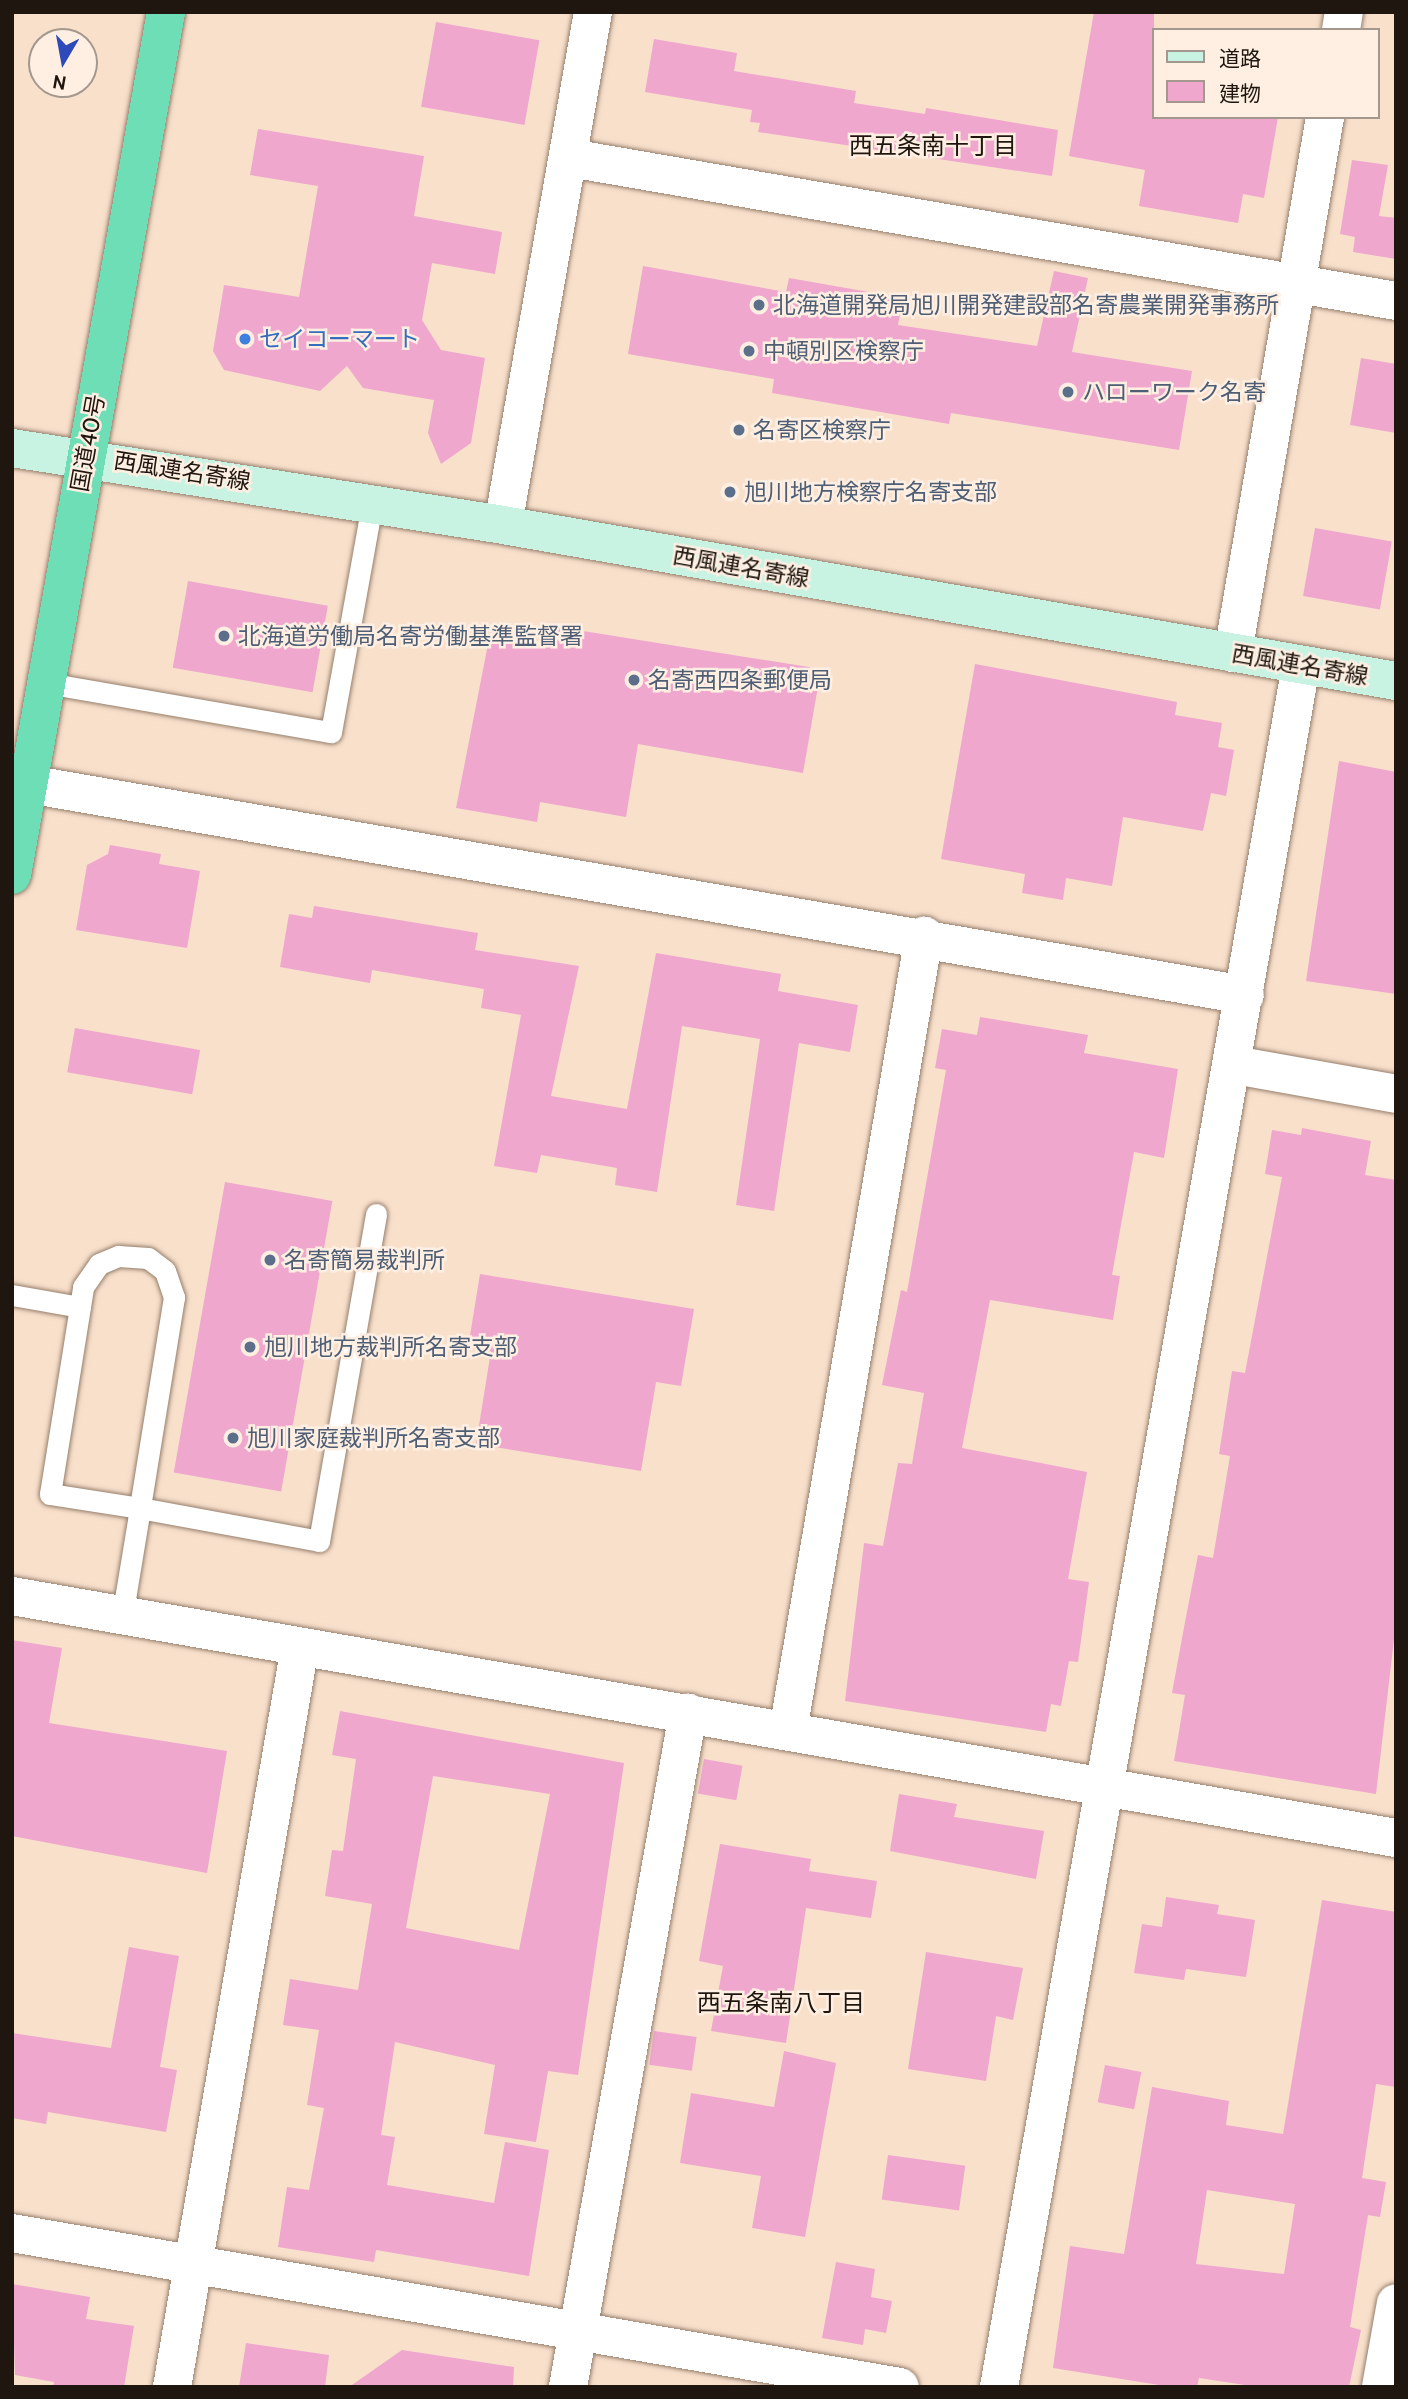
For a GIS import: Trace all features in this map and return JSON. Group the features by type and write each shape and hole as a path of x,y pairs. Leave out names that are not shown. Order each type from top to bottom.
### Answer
{"highway":[{"name":"国道40号","path":"12,875 166,12"}],"main road":[{"name":"西風連名寄線","path":"12,448 86,455 503,525 1396,681"}],"street":[{"path":"503,525 570,158 593,12"},
{"path":"1233,653 1325,119"},
{"path":"570,158 1396,301"},
{"path":"999,2387 1234,1065 1301,665"},
{"path":"28,784 924,936 1245,995"},
{"path":"788,1731 924,936"},
{"path":"1234,1065 1396,1094"},
{"path":"12,1597 1396,1838"},
{"path":"172,2387 300,1647"},
{"path":"568,2387 688,1713"},
{"path":"12,2233 900,2387"},
{"path":"1381,2387 1396,2302"}],"lane":[{"path":"46,683 331,732 372,503"},
{"path":"122,1617 140,1508 174,1297 165,1271 148,1258 118,1256 99,1264 83,1287 50,1494 140,1508 319,1541 376,1214"},
{"path":"12,1295 80,1307"}],"building":[{"path":"1094,12 1154,12 1152,119 1278,119 1264,198 1243,194 1238,223 1139,206 1145,170 1069,156"},
{"path":"436,22 539,40 524,125 421,107"},
{"path":"654,39 737,53 734,71 856,91 854,103 925,114 926,108 1058,130 1052,176 758,132 760,123 750,122 752,110 645,92"},
{"path":"258,129 424,156 414,216 502,232 495,274 432,263 422,320 441,350 485,358 471,443 441,464 428,433 434,400 363,388 347,366 320,391 224,370 213,351 224,285 299,297 318,186 250,175"},
{"path":"1352,160 1388,165 1379,216 1396,218 1396,259 1353,252 1355,237 1340,234"},
{"path":"643,266 786,292 789,278 903,298 898,325 1037,346 1054,271 1088,278 1072,352 1192,371 1179,450 951,413 949,424 772,393 774,379 628,354"},
{"path":"1361,358 1396,364 1396,433 1350,425"},
{"path":"1315,528 1392,542 1380,609 1303,596"},
{"path":"188,581 328,606 313,692 173,668"},
{"path":"558,627 821,669 803,773 638,744 626,817 540,802 537,822 456,808 489,639 544,648 546,636 556,637"},
{"path":"975,664 1177,702 1175,715 1222,723 1218,747 1234,750 1226,796 1211,793 1203,831 1123,817 1112,886 1066,878 1063,900 1022,893 1025,874 941,859"},
{"path":"1339,761 1396,772 1396,994 1306,981"},
{"path":"110,845 161,854 159,864 200,871 187,948 76,930 87,865 108,854"},
{"path":"314,906 478,933 475,950 579,966 551,1096 627,1109 656,953 781,974 778,991 858,1005 850,1052 799,1043 774,1211 736,1205 760,1039 682,1026 657,1192 615,1185 617,1168 541,1155 537,1173 494,1166 521,1015 481,1008 484,989 372,970 370,983 280,967 289,914 312,918"},
{"path":"980,1017 1088,1035 1084,1053 1178,1069 1164,1158 1134,1152 1112,1275 1120,1276 1113,1320 990,1300 962,1448 1087,1472 1068,1579 1089,1582 1078,1662 1069,1661 1061,1706 1051,1704 1046,1732 845,1701 864,1543 883,1546 898,1463 912,1464 924,1393 882,1385 901,1290 907,1292 946,1070 935,1068 942,1029 977,1035"},
{"path":"75,1028 200,1050 192,1094 67,1072"},
{"path":"1302,1128 1371,1141 1365,1175 1396,1180 1396,1622 1376,1794 1174,1761 1185,1695 1172,1693 1185,1622 1198,1555 1213,1558 1230,1456 1219,1454 1232,1371 1245,1373 1282,1177 1265,1174 1272,1130 1301,1135"},
{"path":"225,1182 332,1201 281,1491 174,1473"},
{"path":"480,1274 694,1309 681,1386 656,1382 641,1471 476,1444 491,1351 468,1348"},
{"path":"12,1640 62,1648 49,1723 227,1751 207,1873 12,1836"},
{"path":"340,1711 624,1763 578,2075 548,2071 536,2142 484,2134 495,2065 395,2042 381,2135 395,2137 387,2185 494,2203 505,2142 549,2150 529,2276 376,2250 374,2262 278,2247 287,2187 309,2190 324,2108 307,2105 319,2030 283,2025 290,1979 358,1990 372,1904 325,1896 332,1850 343,1851 356,1759 332,1755","holes":["433,1776 550,1794 519,1950 406,1928"]},
{"path":"704,1759 742,1766 736,1800 698,1793"},
{"path":"899,1794 957,1804 954,1817 1044,1831 1036,1879 890,1851"},
{"path":"720,1844 811,1859 809,1871 877,1881 871,1918 806,1908 786,2043 711,2031 723,1966 699,1961"},
{"path":"1166,1897 1219,1905 1217,1914 1255,1920 1246,1977 1186,1969 1184,1980 1134,1973 1142,1924 1162,1927"},
{"path":"1322,1900 1396,1912 1396,2087 1376,2084 1362,2178 1386,2182 1380,2217 1368,2215 1350,2327 1361,2330 1349,2387 1258,2387 1199,2378 1197,2387 1159,2385 1053,2368 1070,2246 1124,2254 1152,2087 1229,2101 1226,2125 1283,2134","holes":["1207,2190 1295,2204 1284,2274 1196,2264"]},
{"path":"129,1947 179,1956 160,2067 177,2070 166,2132 48,2112 46,2124 12,2118 12,2033 111,2048"},
{"path":"926,1952 1023,1968 1013,2020 996,2016 986,2081 908,2069"},
{"path":"654,2031 697,2037 692,2071 649,2065"},
{"path":"784,2051 836,2063 805,2237 752,2228 761,2176 680,2163 691,2093 774,2107"},
{"path":"1105,2065 1141,2072 1134,2109 1098,2102"},
{"path":"888,2155 965,2166 959,2210 882,2200"},
{"path":"836,2262 875,2269 871,2297 892,2301 886,2333 865,2329 863,2345 822,2338"},
{"path":"12,2284 90,2297 86,2319 134,2326 124,2387 53,2387 54,2382 15,2375"},
{"path":"246,2343 329,2355 325,2387 239,2387"},
{"path":"402,2350 514,2367 513,2387 349,2387"}],"place":[{"name":"北海道開発局旭川開発建設部名寄農業開発事務所","path":"759,305"},
{"name":"セイコーマート","path":"245,339"},
{"name":"中頓別区検察庁","path":"749,351"},
{"name":"ハローワーク名寄","path":"1068,392"},
{"name":"名寄区検察庁","path":"739,430"},
{"name":"旭川地方検察庁名寄支部","path":"730,492"},
{"name":"北海道労働局名寄労働基準監督署","path":"224,636"},
{"name":"名寄西四条郵便局","path":"634,680"},
{"name":"名寄簡易裁判所","path":"270,1260"},
{"name":"旭川地方裁判所名寄支部","path":"250,1347"},
{"name":"旭川家庭裁判所名寄支部","path":"233,1438"}],"district":[{"name":"西五条南十丁目","path":"933,146"},
{"name":"西五条南八丁目","path":"781,2003"}]}
